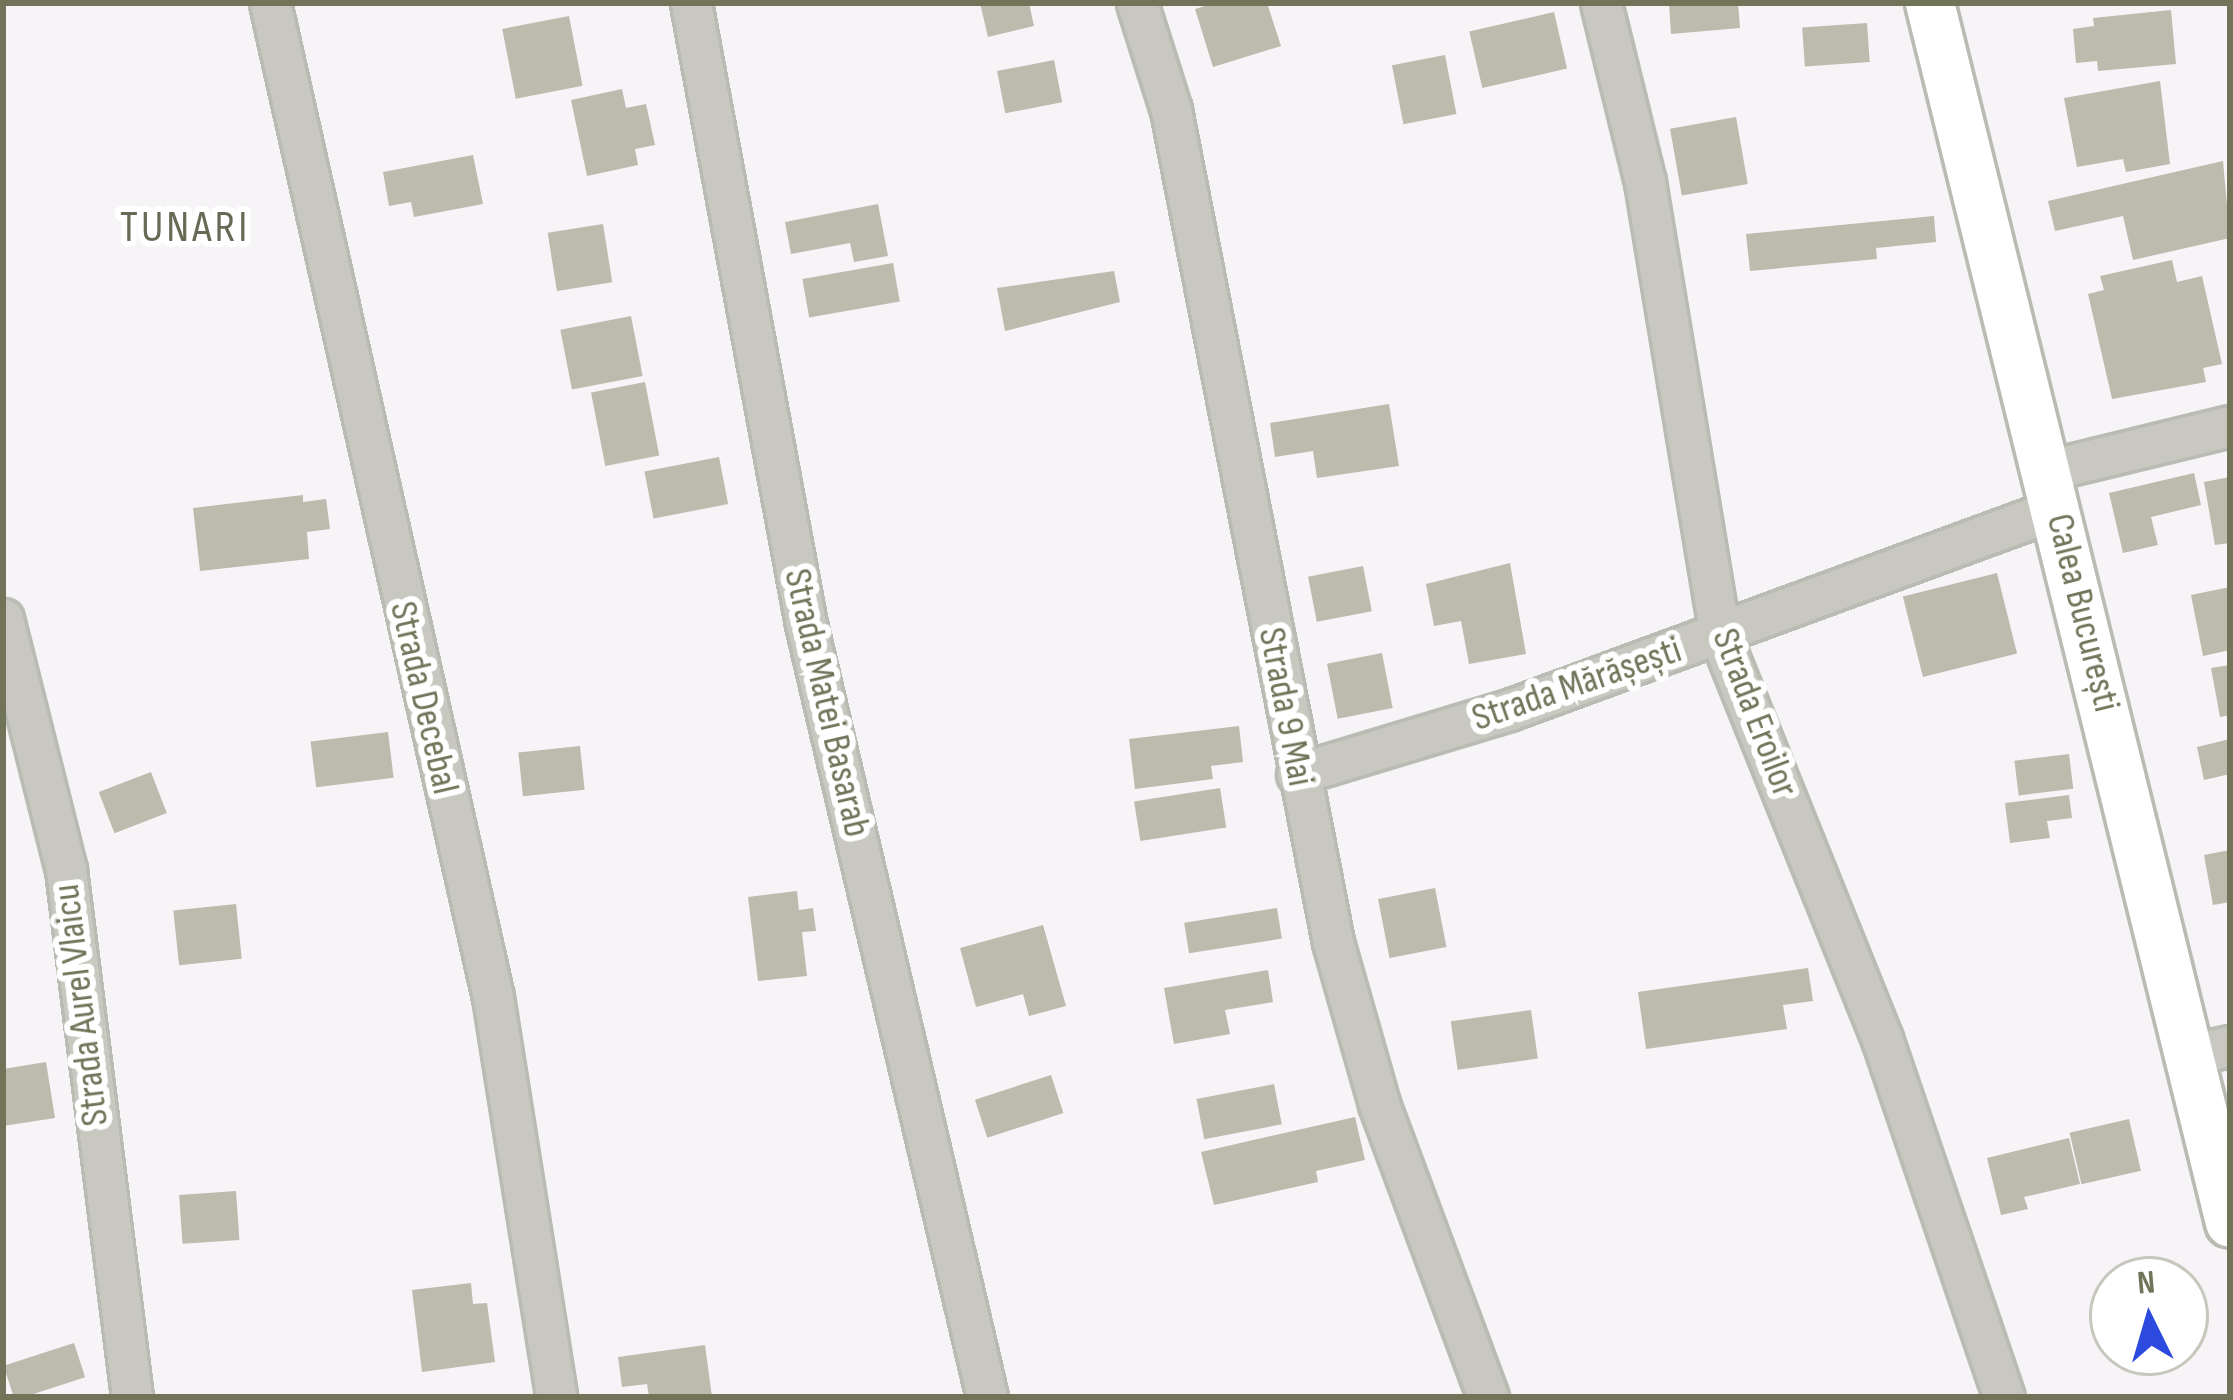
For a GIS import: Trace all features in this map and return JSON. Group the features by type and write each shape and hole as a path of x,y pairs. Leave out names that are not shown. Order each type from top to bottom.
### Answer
{"main road":[{"name":"Calea București","path":"1930,3 2050,490 2211,1050 2230,1223"}],"street":[{"name":"Strada Decebal","path":"270,3 493,997 556,1397"},
{"name":"Strada Matei Basarab","path":"691,3 806,624 987,1397"},
{"name":"Strada 9 Mai","path":"1137,3 1171,110 1297,774 1379,1104 1488,1397"},
{"name":"Strada Eroilor","path":"1601,3 1645,182 1720,636 1882,1039 2004,1397"},
{"name":"Strada Mărășești","path":"1297,774 1720,636 2050,490 2230,426"},
{"name":"Strada Aurel Vlaicu","path":"3,619 66,869 132,1397"}],"building":[{"path":"980,3 1029,3 1034,26 988,37"},
{"path":"1215,3 1267,3 1281,46 1213,67 1195,9"},
{"path":"1669,3 1738,3 1740,28 1671,34"},
{"path":"2171,10 2176,64 2098,71 2097,61 2076,63 2073,29 2094,26 2093,18"},
{"path":"1554,12 1567,69 1482,88 1469,32"},
{"path":"569,16 583,86 516,99 502,29"},
{"path":"1867,23 1870,62 1805,66 1802,28"},
{"path":"1445,55 1456,114 1403,124 1392,65"},
{"path":"1054,60 1062,102 1005,113 997,71"},
{"path":"2160,81 2170,164 2126,172 2123,159 2077,167 2064,98"},
{"path":"622,89 626,108 646,104 655,145 635,149 638,165 587,176 571,100"},
{"path":"1736,117 1748,184 1682,196 1670,129"},
{"path":"473,155 483,204 414,217 411,202 389,206 383,172"},
{"path":"2223,161 2230,238 2133,260 2123,216 2055,231 2048,201"},
{"path":"878,204 888,256 854,262 850,243 791,254 785,222"},
{"path":"1934,216 1936,242 1876,248 1877,259 1750,271 1746,234"},
{"path":"603,224 612,282 557,291 548,233"},
{"path":"2172,260 2177,282 2202,276 2222,364 2203,368 2206,382 2112,399 2088,294 2104,290 2100,276"},
{"path":"893,263 900,301 809,317 802,279"},
{"path":"1114,271 1120,302 1005,331 997,288"},
{"path":"631,316 643,376 572,390 560,330"},
{"path":"645,382 659,456 605,466 591,392"},
{"path":"1389,404 1399,466 1317,478 1313,451 1275,457 1270,423"},
{"path":"719,457 728,504 654,519 644,472"},
{"path":"2194,473 2201,505 2151,517 2158,545 2123,553 2109,493"},
{"path":"2230,477 2230,543 2215,545 2204,482"},
{"path":"303,495 303,502 326,499 330,529 307,532 309,559 200,571 193,508"},
{"path":"1510,563 1526,654 1469,664 1461,621 1434,626 1426,584"},
{"path":"1363,566 1372,611 1317,622 1308,577"},
{"path":"1997,573 2017,654 1923,677 1903,596"},
{"path":"2230,587 2230,650 2203,656 2191,595"},
{"path":"1382,653 1393,708 1338,719 1327,664"},
{"path":"2230,665 2230,715 2220,717 2211,668"},
{"path":"1239,726 1243,762 1211,766 1213,779 1135,789 1129,739"},
{"path":"388,732 394,778 316,787 311,742"},
{"path":"2230,739 2230,774 2204,780 2197,747"},
{"path":"580,746 585,790 523,796 518,752"},
{"path":"2069,754 2073,789 2019,795 2014,761"},
{"path":"151,772 167,813 114,833 99,792"},
{"path":"1220,788 1226,828 1140,841 1134,802"},
{"path":"2069,795 2072,818 2047,821 2050,838 2010,843 2005,803"},
{"path":"2230,850 2230,902 2213,905 2204,855"},
{"path":"1435,888 1446,947 1390,958 1378,899"},
{"path":"797,891 799,910 813,908 816,931 802,932 807,976 758,981 748,897"},
{"path":"236,904 242,959 179,965 173,911"},
{"path":"1277,908 1282,939 1189,953 1184,923"},
{"path":"1043,925 1066,1006 1029,1016 1023,994 976,1007 960,948"},
{"path":"1808,968 1813,1001 1783,1005 1787,1029 1646,1049 1638,992"},
{"path":"1268,970 1273,1002 1225,1010 1230,1034 1174,1044 1164,988"},
{"path":"1531,1010 1538,1059 1458,1070 1451,1021"},
{"path":"46,1062 55,1118 3,1126 3,1069"},
{"path":"1051,1075 1063,1113 987,1138 975,1100"},
{"path":"1274,1084 1282,1124 1204,1139 1196,1099"},
{"path":"1355,1117 1365,1160 1316,1171 1318,1182 1214,1205 1201,1152"},
{"path":"2129,1119 2141,1171 2081,1184 2070,1133"},
{"path":"2069,1138 2080,1184 2024,1197 2028,1209 2001,1215 1987,1158"},
{"path":"236,1191 239,1240 183,1244 179,1195"},
{"path":"471,1283 473,1304 487,1303 495,1362 422,1372 412,1290"},
{"path":"74,1343 85,1377 14,1397 4,1366"},
{"path":"705,1345 712,1397 649,1397 647,1384 622,1387 618,1357"}],"district":[{"name":"TUNARI","path":"185,228"}]}
